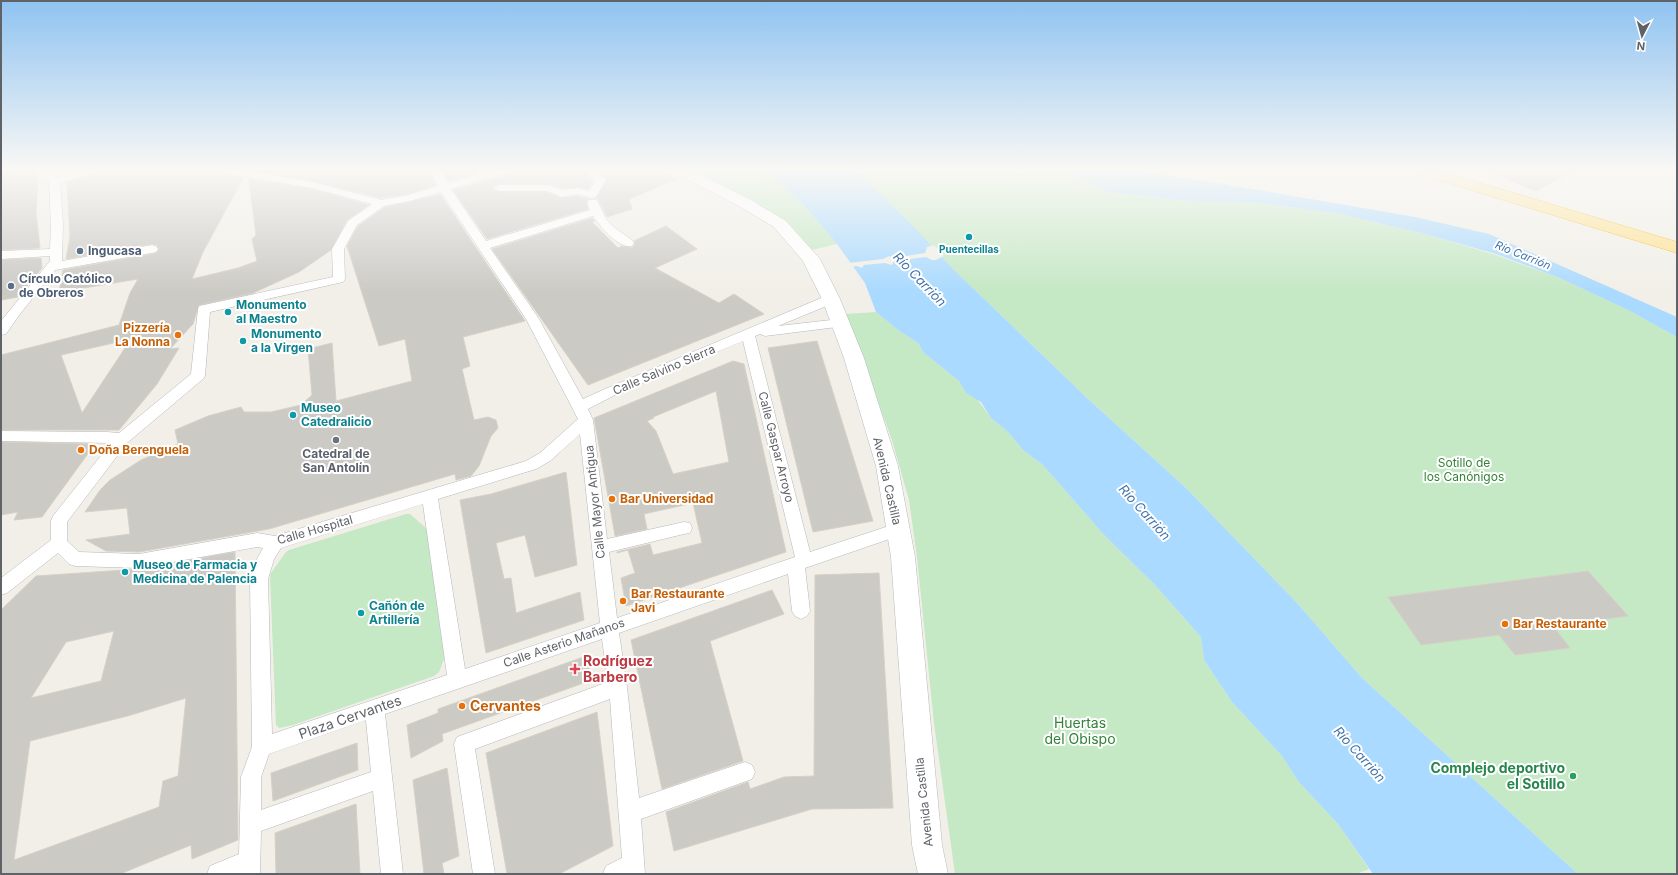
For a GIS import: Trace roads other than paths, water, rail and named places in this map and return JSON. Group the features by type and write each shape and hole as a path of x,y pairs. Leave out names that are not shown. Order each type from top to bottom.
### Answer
{"highway":[{"path":"1555,211 1677,248"}],"main road":[{"name":"Avenida Castilla","path":"758,211 780,224 811,259 831,299 854,358 887,466 903,557 911,668 927,845 933,874"}],"street":[{"path":"1,331 15,311 56,261 55,211"},
{"path":"1,588 59,543 59,521 122,439 198,376 204,309 339,279 338,249 352,223 368,211"},
{"name":"Calle Mayor Antigua","path":"460,211 532,319 583,413 609,628 618,687 630,812 626,871"},
{"path":"483,246 595,212 609,230 628,243"},
{"path":"51,268 152,249"},
{"path":"1,256 57,252"},
{"name":"Calle Salvino Sierra","path":"583,413 748,334 831,299"},
{"name":"Calle Salvino Sierra","path":"748,334 840,323"},
{"name":"Calle Gaspar Arroyo","path":"748,334 800,562 801,611"},
{"name":"Calle Hospital","path":"59,543 75,559 139,561 257,540 275,543 531,465 545,457 562,443 583,413"},
{"path":"1,436 107,437 122,439"},
{"path":"430,496 457,680"},
{"path":"600,547 684,528"},
{"name":"Calle Asterio Mañanos","path":"457,680 898,528"},
{"path":"218,874 249,867 251,777 262,747 259,578 266,557 275,543"},
{"name":"Plaza Cervantes","path":"262,747 457,680"},
{"path":"484,874 464,744 618,687"},
{"path":"375,708 392,874"},
{"path":"630,812 745,772"},
{"path":"250,824 383,778"}],"water":[{"name":"Río Carrión","path":"809,211 897,211 954,270 1087,398 1186,488 1298,604 1362,678 1578,874 1373,874 1338,824 1298,781 1282,756 1232,702 1204,660 1201,637 1155,585 1105,536 1043,465 1023,450 1008,432 991,418 981,402 966,393 959,381 924,353 918,343 898,330 876,312 865,283 837,244"},
{"name":"Río Carrión","path":"1318,211 1379,211 1415,217 1489,234 1677,317 1677,337 1630,311 1562,279 1496,254 1425,234 1335,213"}],"place":[{"name":"Puentecillas","path":"969,237"},
{"name":"Ingucasa","path":"80,251"},
{"name":"Círculo Católico de Obreros","path":"11,286"},
{"name":"Monumento al Maestro","path":"228,312"},
{"name":"Pizzería La Nonna","path":"178,335"},
{"name":"Monumento a la Virgen","path":"243,341"},
{"name":"Museo Catedralicio","path":"293,415"},
{"name":"Catedral de San Antolín","path":"336,440"},
{"name":"Doña Berenguela","path":"81,450"},
{"name":"Bar Universidad","path":"612,499"},
{"name":"Museo de Farmacia y Medicina de Palencia","path":"125,572"},
{"name":"Bar Restaurante Javi","path":"623,601"},
{"name":"Cañón de Artillería","path":"361,613"},
{"name":"Bar Restaurante","path":"1505,624"},
{"name":"Rodríguez Barbero","path":"575,669"},
{"name":"Cervantes","path":"462,706"},
{"name":"Complejo deportivo el Sotillo","path":"1573,776"}],"park label":[{"name":"Sotillo de los Canónigos","path":"1464,470"},
{"name":"Huertas del Obispo","path":"1080,732"}]}
